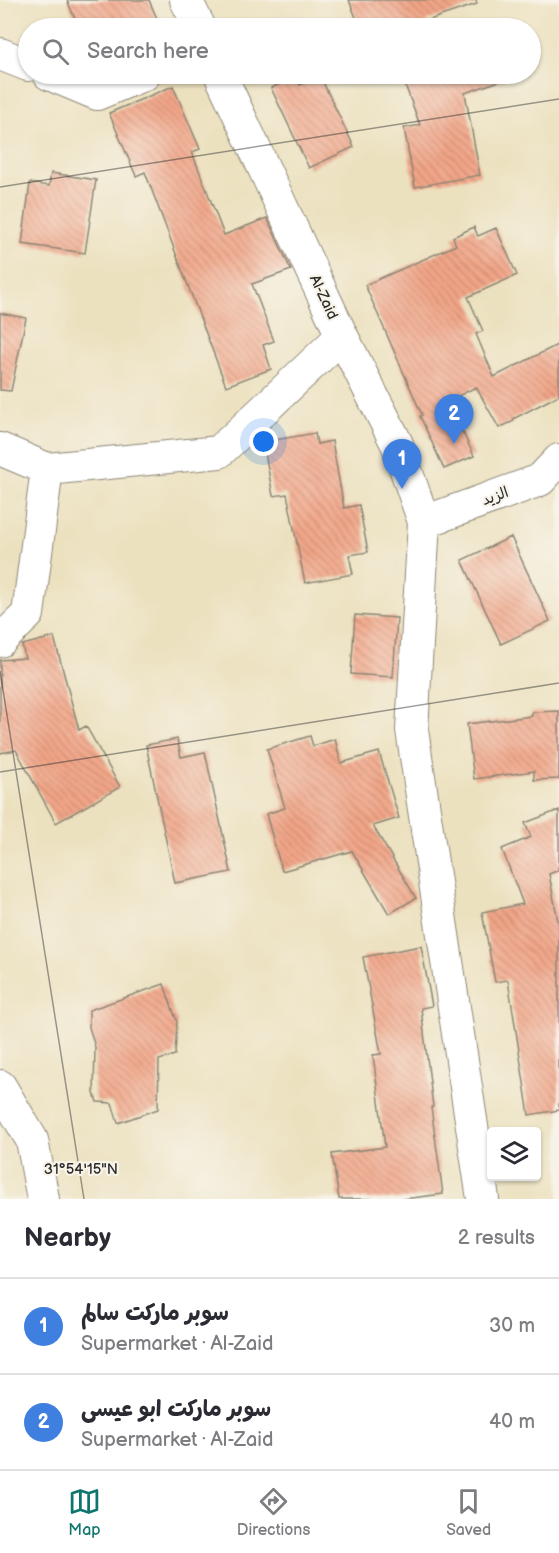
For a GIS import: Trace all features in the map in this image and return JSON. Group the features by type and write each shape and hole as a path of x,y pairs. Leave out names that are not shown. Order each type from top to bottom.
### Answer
{"street":[{"path":"186,0 195,18"},
{"path":"0,54 18,60"},
{"path":"73,84 97,94 121,84"},
{"name":"Al-Zaid","path":"225,84 342,336 397,444 424,522"},
{"path":"0,449 47,469 219,452 342,336"},
{"name":"الزيد","path":"424,522 540,480 559,460"},
{"path":"0,641 28,614 47,469"},
{"path":"424,522 412,730 483,1199"},
{"path":"0,1086 32,1140 43,1199"}],"building":[{"path":"67,0 149,0 157,18 75,18"},
{"path":"349,0 476,0 477,4 435,18 356,18"},
{"path":"279,84 324,84 354,147 309,168 271,88"},
{"path":"405,84 491,84 465,93 480,175 415,187 404,128 420,125"},
{"path":"173,86 200,149 192,152 224,235 267,218 291,270 252,284 274,341 263,345 271,369 226,386 145,172 136,176 109,113"},
{"path":"51,173 96,180 85,253 22,244 30,183 49,186"},
{"path":"474,227 478,236 496,228 517,275 468,297 483,331 476,334 494,377 559,344 559,395 499,428 476,387 448,401 474,456 444,469 365,285 456,245 453,237"},
{"path":"0,313 26,318 11,391 0,390"},
{"path":"315,433 317,444 332,441 344,508 359,505 368,552 349,555 353,574 305,583 287,494 273,496 263,442"},
{"path":"511,537 550,621 501,644 462,560"},
{"path":"355,615 397,618 393,677 351,674"},
{"path":"54,637 79,730 86,726 120,787 56,823 16,750 0,753 0,660 25,658 22,645"},
{"path":"559,711 559,779 534,780 534,771 474,779 467,724 532,716 532,712"},
{"path":"310,736 313,746 335,739 341,763 379,752 399,818 373,826 416,898 389,914 352,851 282,871 266,814 285,808 267,749"},
{"path":"177,739 181,757 205,752 231,872 175,883 146,745"},
{"path":"559,810 559,870 549,874 559,926 559,1110 529,1115 508,980 495,982 482,912 523,904 502,849 531,837 525,823"},
{"path":"421,946 432,1006 421,1008 443,1194 403,1199 339,1199 332,1154 385,1147 373,1055 381,1054 363,957"},
{"path":"164,984 177,1022 175,1055 159,1060 158,1109 118,1123 112,1103 97,1102 94,1093 95,1047 89,1027 89,1010"}],"place":[{"name":"سوبر ماركت ابو عيسی","path":"454,444"},
{"name":"سوبر ماركت سالم","path":"402,489"}]}
